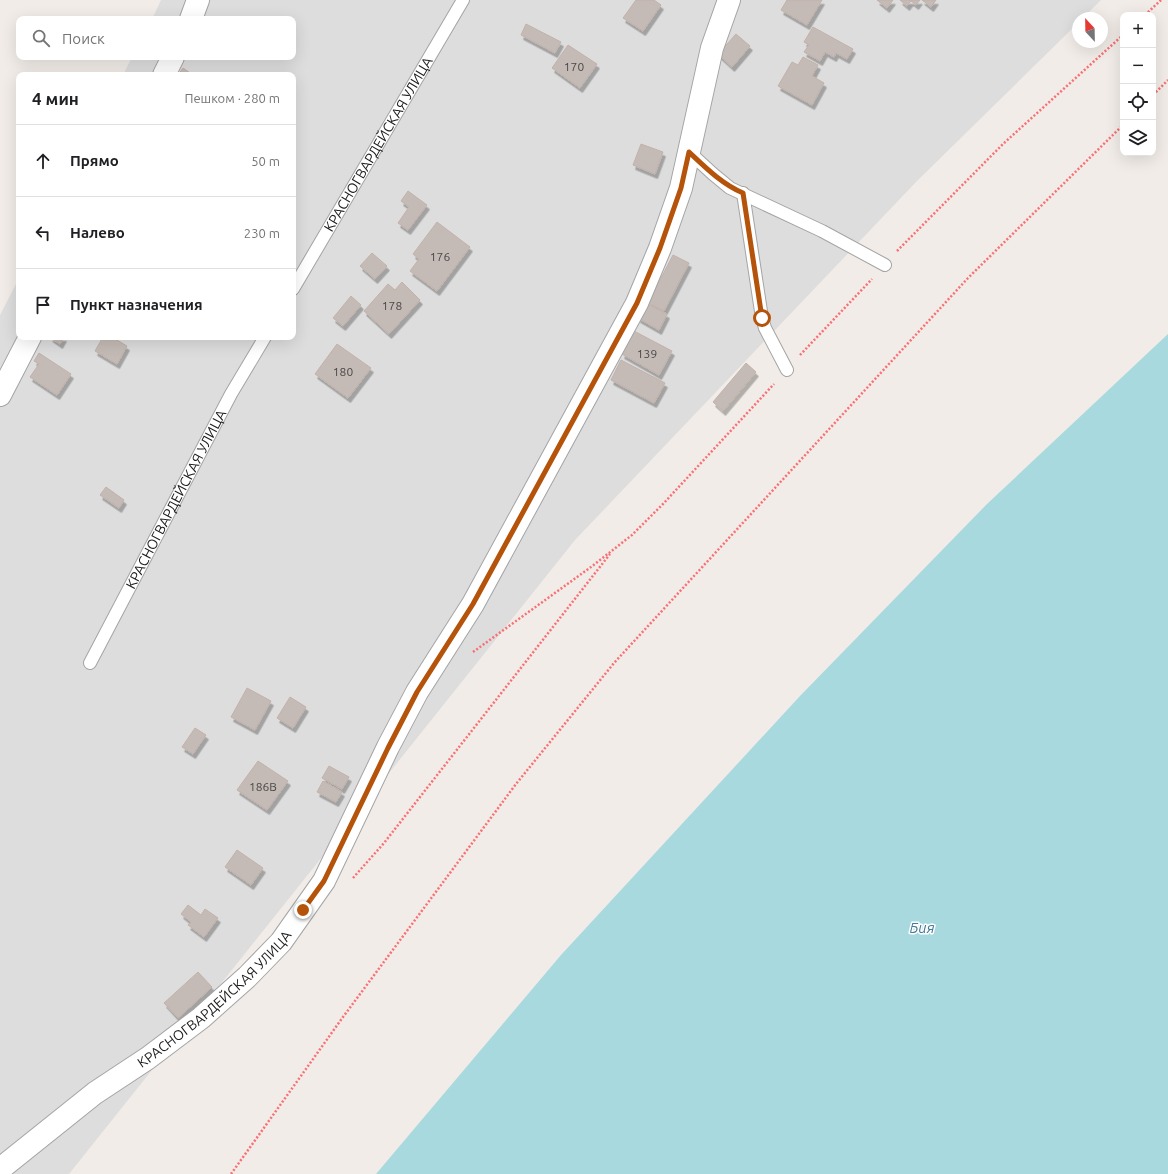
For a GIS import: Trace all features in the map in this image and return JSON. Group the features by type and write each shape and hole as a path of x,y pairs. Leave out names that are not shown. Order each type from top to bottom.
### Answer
{"street":[{"path":"192,16 198,0"},
{"name":"КРАСНОГВАРДЕЙСКАЯ УЛИЦА","path":"0,1169 95,1093 148,1058 201,1018 247,977 280,942 324,881 388,748 417,692 473,604 637,303 660,248 681,188 712,48 729,0"},
{"path":"166,72 172,60"},
{"path":"0,395 28,340"}],"lane":[{"name":"КРАСНОГВАРДЕЙСКАЯ УЛИЦА","path":"296,284 463,0"},
{"path":"689,152 730,188 822,231 885,265"},
{"path":"743,193 762,318 765,328 787,370"},
{"name":"КРАСНОГВАРДЕЙСКАЯ УЛИЦА","path":"90,663 231,394 263,340"}],"path":[{"path":"1148,12 1162,0"},
{"path":"1156,92 1168,80"},
{"path":"231,1174 343,1017 516,784 614,664 968,278 1120,128"},
{"path":"349,881 384,843 613,550"}],"shaded area":[{"path":"161,0 1101,0 1089,12 1072,12 1072,29 917,181 575,540 69,1174 0,1174 0,315 16,284 16,340 296,340 296,72 124,72 130,60 296,60 296,16 153,16"}],"water":[{"name":"Бия","path":"1168,334 1168,1174 376,1174 561,955 800,696 987,504"}],"building":[{"path":"636,0 654,0 661,5 643,31 623,18"},
{"path":"787,0 822,0 807,25 781,10"},
{"path":"877,0 893,0 887,8"},
{"path":"900,0 920,0 916,5 911,1 907,6"},
{"path":"922,0 936,0 931,7"},
{"path":"526,24 561,42 555,53 521,35"},
{"path":"813,27 853,49 847,59 836,53 834,57 825,52 820,61 804,52 809,45 804,42"},
{"path":"736,34 750,46 732,67 718,54"},
{"path":"568,45 597,64 580,88 552,68"},
{"path":"803,57 818,65 812,76 824,83 812,105 778,86 792,62 798,65"},
{"path":"183,68 189,72 180,72"},
{"path":"641,144 663,152 655,174 633,165"},
{"path":"408,191 427,205 408,230 398,223 409,207 401,201"},
{"path":"437,222 470,247 437,291 410,271 419,259 413,254"},
{"path":"372,253 387,266 375,279 360,266"},
{"path":"673,255 689,263 664,311 648,303"},
{"path":"402,282 420,300 389,334 364,311 388,284 395,290"},
{"path":"351,296 361,305 343,326 333,318"},
{"path":"646,303 667,314 659,330 638,318"},
{"path":"634,331 672,351 659,375 622,354"},
{"path":"54,340 62,340 60,344"},
{"path":"101,340 117,340 127,346 117,364 95,351"},
{"path":"337,344 371,368 348,398 315,374"},
{"path":"39,353 71,374 57,395 30,377 39,364 34,361"},
{"path":"621,360 665,383 654,403 611,380"},
{"path":"746,363 756,372 723,411 713,402"},
{"path":"106,487 124,500 119,508 100,495"},
{"path":"247,688 271,701 255,730 231,717"},
{"path":"290,697 306,707 293,728 277,718"},
{"path":"195,728 206,735 193,754 182,747"},
{"path":"258,761 288,781 267,810 237,790"},
{"path":"329,766 349,777 342,789 322,778"},
{"path":"323,781 342,792 336,802 317,792"},
{"path":"237,850 263,868 251,885 225,867"},
{"path":"188,905 201,915 205,909 218,918 204,937 188,925 191,922 181,914"},
{"path":"198,972 212,987 178,1018 164,1003"}],"route":[{"path":"303,910 324,881 388,748 417,692 473,604 637,303 660,248 681,188 689,152 730,188 743,193 762,318"}]}
